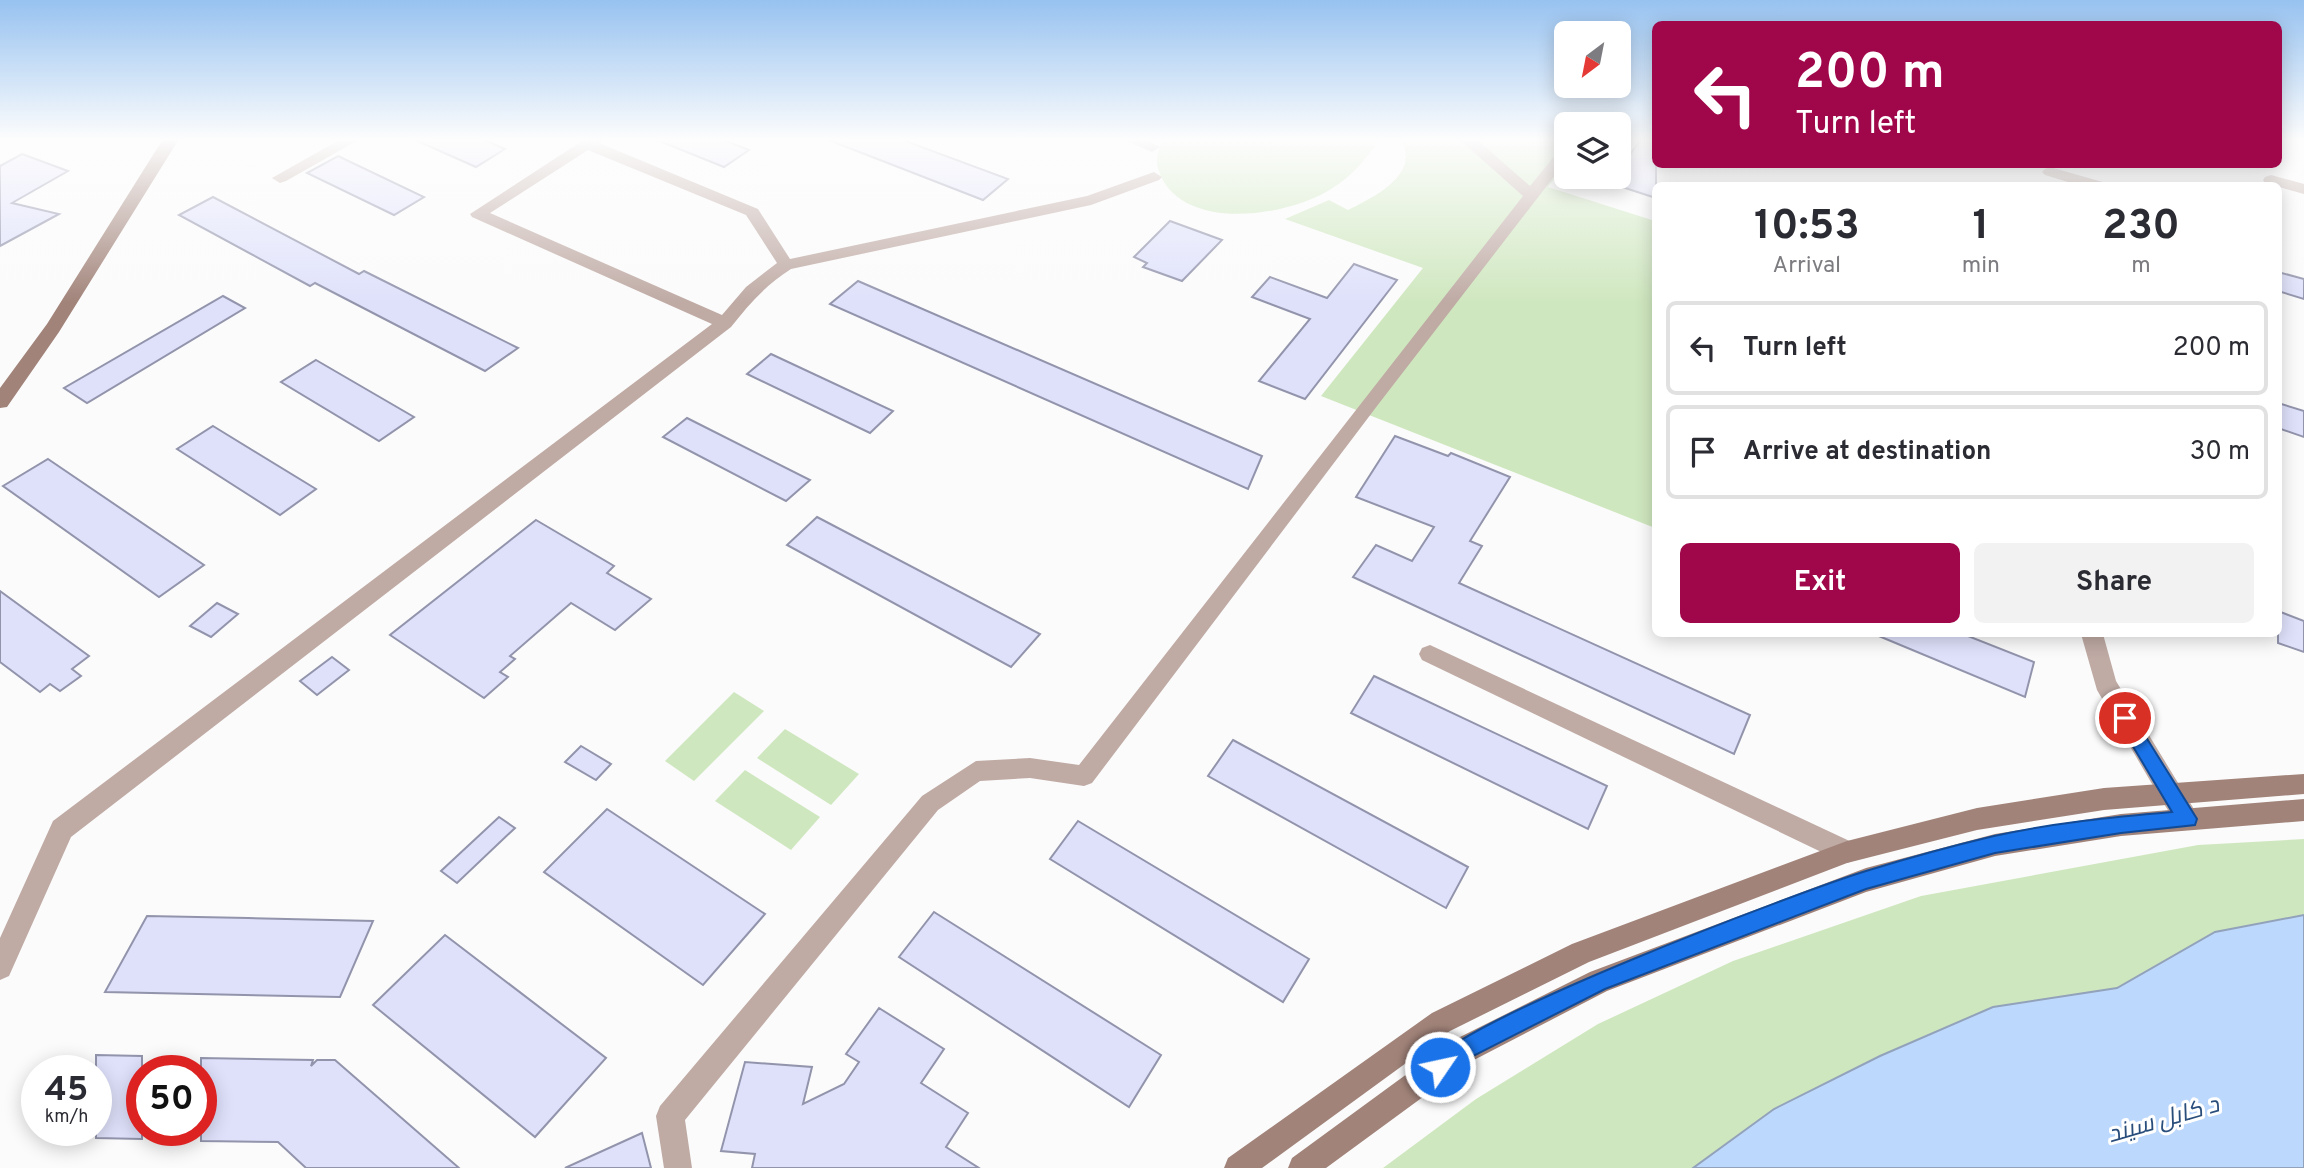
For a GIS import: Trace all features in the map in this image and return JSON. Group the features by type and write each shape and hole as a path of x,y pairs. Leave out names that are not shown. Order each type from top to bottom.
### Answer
{"main road":[{"path":"0,379 123,194"},
{"path":"0,402 53,328 137,194"},
{"path":"1238,1168 1441,1022 1581,953 1847,852 1977,819 2104,799 2304,784"},
{"path":"1302,1168 1462,1051 1599,981 1866,880 1995,845 2121,825 2304,810"}],"street":[{"path":"510,194 478,214 725,323"},
{"path":"710,194 752,212 786,265"},
{"path":"0,967 62,829 725,323 746,295 767,276 786,265 1091,200 1109,194"},
{"path":"678,1168 670,1116 930,803 976,771 1030,768 1084,776 1531,195"},
{"path":"2093,637 2105,683 2169,794 2188,819"},
{"path":"1430,654 1847,852"}],"green space":[{"path":"1175,194 1322,194 1287,207 1233,214 1208,211 1185,202"},
{"path":"1377,194 1568,194 1652,220 1652,527 1321,396 1423,268 1285,219 1329,200 1348,210"},
{"path":"734,692 764,711 694,781 665,761"},
{"path":"785,729 859,774 831,805 757,758"},
{"path":"745,770 820,817 791,850 715,801"},
{"path":"2304,839 2304,915 2215,932 2117,988 1993,1007 1774,1109 1693,1168 1383,1168 1476,1099 1598,1024 1733,961 1921,896 2198,845"}],"water":[{"name":"د کابل سيند","path":"2304,915 2304,1168 1693,1168 1774,1109 1880,1056 1993,1007 2117,988 2215,932"}],"building":[{"path":"0,194 29,194 12,203 59,214 0,246"},
{"path":"349,194 417,194 424,197 394,215"},
{"path":"966,194 991,194 983,200"},
{"path":"213,197 359,274 364,271 518,348 485,371 315,283 310,286 179,215"},
{"path":"1170,221 1222,240 1182,281 1143,267 1147,263 1134,257"},
{"path":"1354,264 1397,280 1305,399 1259,381 1310,319 1252,297 1270,277 1327,298"},
{"path":"2282,273 2304,279 2304,299 2282,292"},
{"path":"858,281 1262,456 1248,489 830,304"},
{"path":"223,296 245,308 87,403 64,388"},
{"path":"771,354 893,411 870,433 747,374"},
{"path":"316,360 414,417 379,441 281,382"},
{"path":"2282,404 2304,411 2304,437 2282,429"},
{"path":"687,418 810,480 786,501 663,437"},
{"path":"213,426 316,489 280,515 177,449"},
{"path":"1395,436 1448,456 1451,453 1510,477 1470,541 1482,546 1459,583 1750,715 1734,754 1353,577 1376,545 1412,561 1434,527 1356,497"},
{"path":"48,459 204,565 159,597 3,486"},
{"path":"817,517 1040,634 1011,667 787,545"},
{"path":"536,520 614,566 607,573 651,599 615,630 571,603 510,656 515,659 500,672 508,677 484,698 390,635"},
{"path":"0,591 89,656 72,669 81,676 60,691 50,684 40,692 0,662"},
{"path":"217,603 238,614 211,637 190,626"},
{"path":"2282,613 2304,621 2304,652 2278,643 2278,637 2282,637"},
{"path":"1881,637 1971,637 2034,662 2025,697"},
{"path":"332,657 349,670 317,695 300,681"},
{"path":"1374,676 1607,786 1588,829 1351,713"},
{"path":"1233,740 1468,867 1446,908 1208,776"},
{"path":"581,746 611,764 596,780 565,762"},
{"path":"607,809 765,914 703,985 544,872"},
{"path":"499,817 515,828 457,883 441,871"},
{"path":"1078,821 1309,959 1283,1002 1050,859"},
{"path":"934,912 1161,1055 1129,1107 899,957"},
{"path":"147,916 373,921 340,997 105,992"},
{"path":"445,935 606,1058 535,1137 373,1005"},
{"path":"879,1008 944,1049 921,1083 968,1113 946,1147 979,1168 752,1168 755,1154 721,1151 745,1062 812,1067 803,1104 844,1084 859,1062 846,1054"},
{"path":"112,1055 126,1056 126,1139 112,1138"},
{"path":"217,1058 313,1060 311,1066 317,1060 335,1060 459,1168 306,1168 278,1142 217,1141"},
{"path":"642,1133 651,1168 565,1168"}],"route":[{"path":"1440,1067 1462,1051 1599,981 1866,880 1995,845 2121,825 2188,819 2169,794 2125,718"}]}
